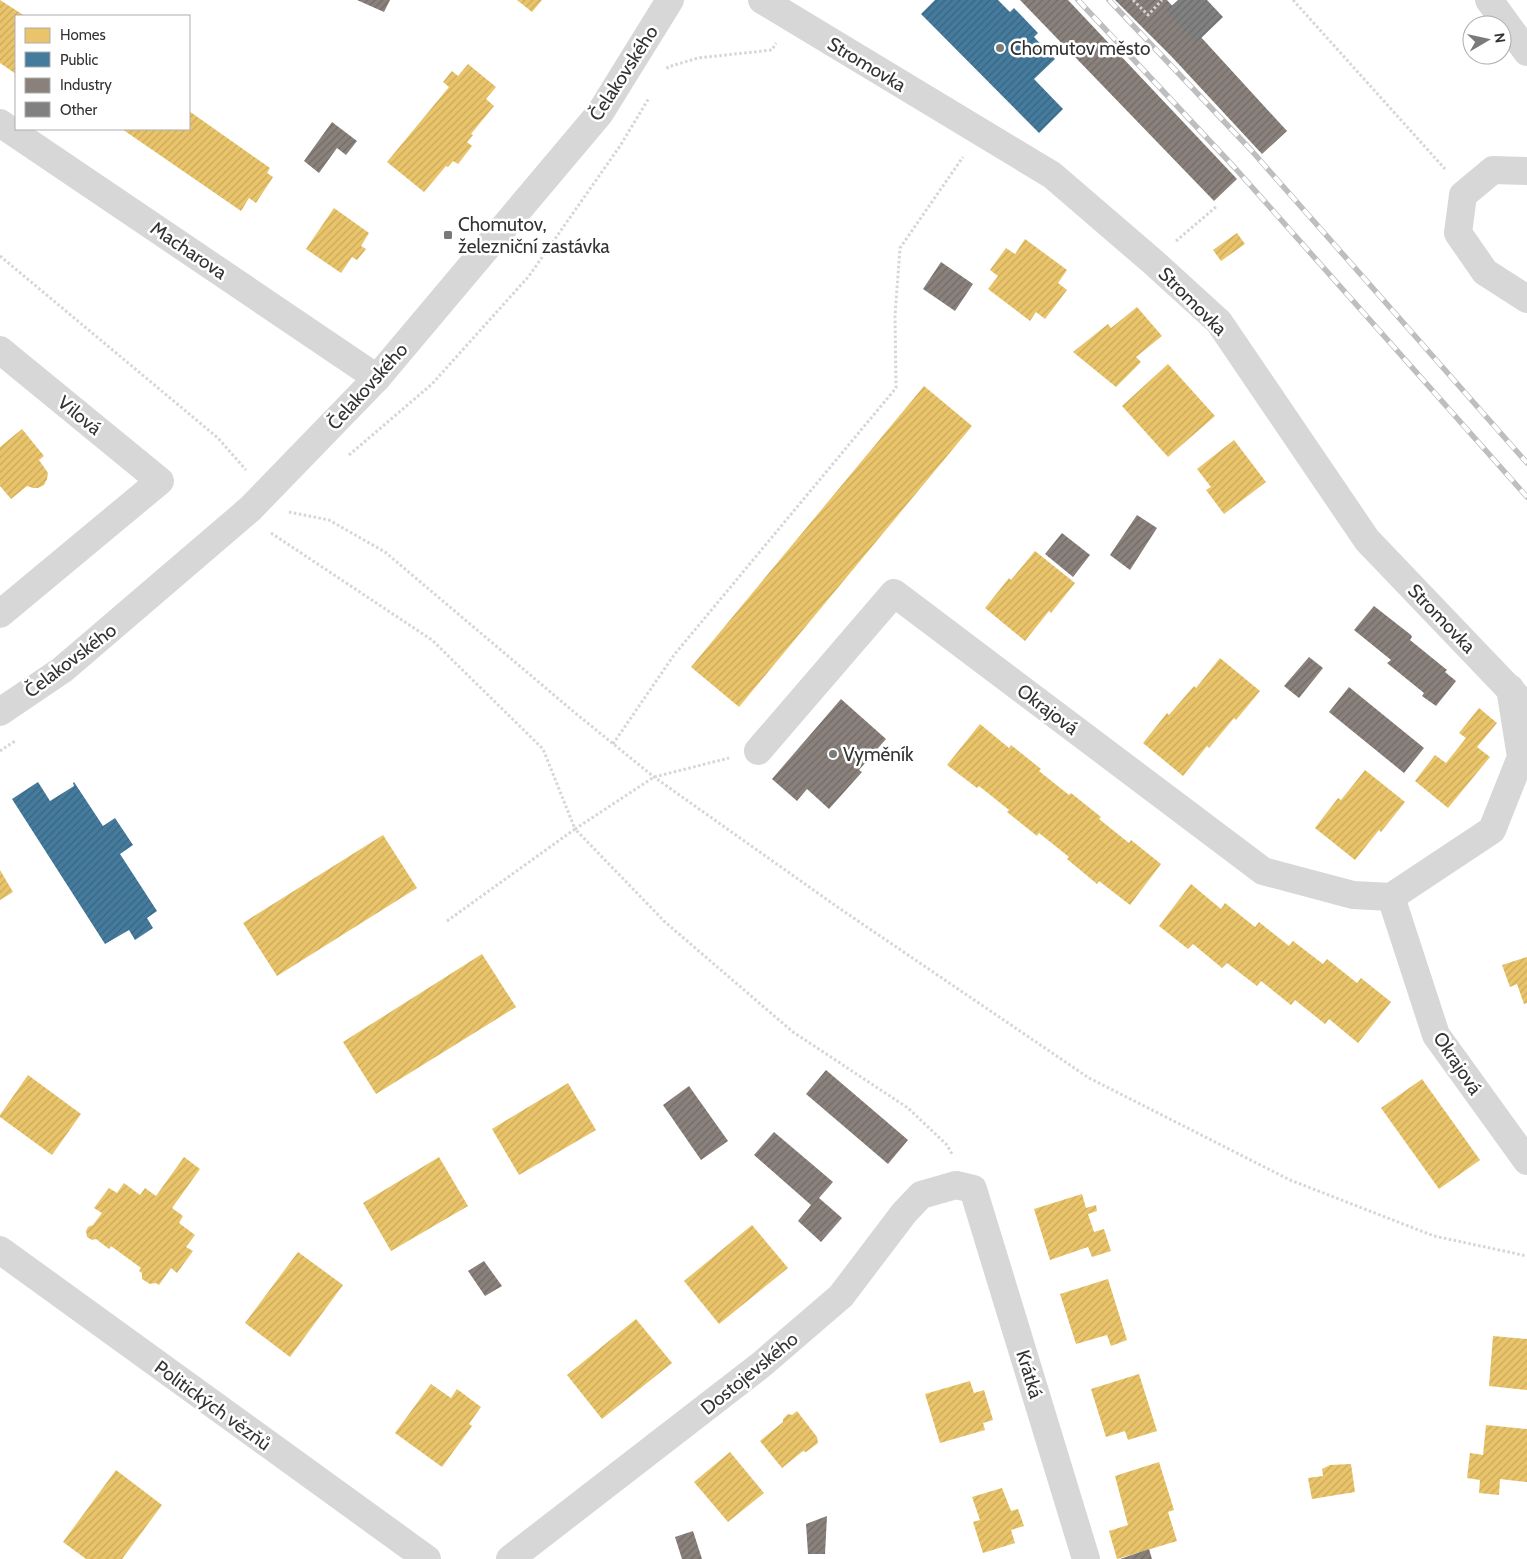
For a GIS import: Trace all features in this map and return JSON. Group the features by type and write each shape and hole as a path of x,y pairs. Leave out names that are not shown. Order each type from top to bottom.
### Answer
{"street":[{"name":"Čelakovského","path":"0,712 62,670 246,512 377,378 600,112 670,0"},
{"name":"Stromovka","path":"762,0 1052,174 1219,322 1367,540 1518,698"},
{"path":"1489,0 1527,52"},
{"name":"Macharova","path":"0,123 377,378"},
{"path":"1527,171 1493,170 1463,195 1458,233 1484,272 1527,299"},
{"name":"Vilová","path":"0,350 160,481 0,614"},
{"name":"Okrajová","path":"758,751 894,593 1263,871 1353,895 1391,897 1436,1035 1527,1161"},
{"path":"1391,897 1492,830 1521,757 1518,698"},
{"name":"Dostojevského","path":"510,1559 762,1364 841,1296 904,1212 920,1195 956,1185 973,1189"},
{"name":"Krátká","path":"973,1189 1086,1559"},
{"name":"Politických vězňů","path":"0,1250 427,1559"}],"path":[{"path":"1133,0 1148,15 1162,0"},
{"path":"1293,0 1449,174 1463,195"},
{"path":"663,75 668,67 698,58 772,50 792,18"},
{"path":"343,460 432,384 529,276 620,146 654,91"},
{"path":"613,744 674,655 896,388 895,316 900,248 980,131"},
{"path":"1152,261 1217,206"},
{"path":"0,256 218,438 249,473"},
{"path":"290,505 283,511 328,520 385,552 654,777 836,906 1089,1078 1290,1180 1434,1236 1527,1256"},
{"path":"246,512 264,528 432,640 543,749 575,829 665,922 793,1032 908,1108 947,1144 973,1189"},
{"path":"447,921 575,829 654,777 758,751"}],"building: Homes":[{"path":"0,0 23,15 15,15 15,73 0,63"},
{"path":"517,0 542,0 532,12"},
{"path":"468,64 496,87 486,99 494,106 471,134 473,135 467,142 472,146 458,164 453,161 448,167 446,166 424,192 387,162 449,87 443,82 452,71 458,76"},
{"path":"190,112 270,168 267,173 273,177 256,203 249,198 241,211 123,130 190,130"},
{"path":"334,208 369,233 361,246 366,249 357,260 352,257 341,273 306,249"},
{"path":"1237,233 1245,244 1221,261 1213,250"},
{"path":"1025,239 1067,270 1058,283 1067,290 1045,319 1036,312 1030,321 988,289 998,276 990,270 1006,248 1015,254"},
{"path":"1137,307 1162,336 1136,357 1141,362 1116,387 1073,352 1108,324 1111,328"},
{"path":"1168,364 1215,416 1168,457 1122,406"},
{"path":"924,386 972,426 739,707 691,667"},
{"path":"22,429 44,456 39,460 48,473 44,485 38,488 27,486 11,499 0,486 0,447"},
{"path":"1234,440 1266,482 1224,514 1206,490 1211,487 1197,469"},
{"path":"1035,551 1075,583 1025,641 985,608 1009,578 1011,580"},
{"path":"1220,658 1260,691 1236,720 1234,718 1209,748 1207,746 1183,776 1143,743 1167,713 1169,715 1194,686 1196,688"},
{"path":"1479,708 1497,723 1477,747 1490,757 1448,808 1415,781 1435,755 1446,763 1466,738 1459,733"},
{"path":"980,724 1009,748 1011,745 1069,795 1071,793 1101,817 1099,819 1129,843 1131,840 1161,864 1130,905 1099,881 1097,884 1067,859 1069,857 1039,833 1037,836 979,786 977,788 947,765"},
{"path":"1365,770 1405,802 1355,860 1315,828 1338,798 1341,800"},
{"path":"383,835 417,888 277,976 243,923"},
{"path":"0,870 13,892 0,900"},
{"path":"1191,884 1221,909 1225,903 1255,927 1259,922 1289,946 1293,941 1323,964 1327,959 1357,983 1361,978 1391,1002 1358,1043 1329,1019 1325,1024 1295,1000 1291,1005 1261,981 1257,986 1227,963 1222,968 1193,944 1188,949 1159,926"},
{"path":"482,954 516,1007 376,1094 343,1042"},
{"path":"1527,957 1527,1003 1524,1004 1517,984 1510,987 1502,965"},
{"path":"28,1075 81,1114 52,1155 0,1117"},
{"path":"1422,1079 1480,1160 1439,1189 1381,1108"},
{"path":"568,1083 596,1130 519,1175 492,1129"},
{"path":"184,1157 200,1169 172,1208 183,1216 179,1223 195,1235 186,1247 193,1251 177,1273 171,1268 159,1285 156,1283 150,1284 142,1279 142,1273 139,1271 141,1268 111,1246 109,1249 96,1239 92,1240 87,1237 86,1231 102,1213 94,1208 109,1188 117,1193 124,1183 140,1195 145,1188 156,1196"},
{"path":"439,1157 468,1206 391,1251 363,1203"},
{"path":"1082,1194 1086,1208 1096,1205 1097,1211 1088,1214 1094,1232 1104,1229 1111,1251 1092,1257 1088,1247 1050,1260 1034,1209"},
{"path":"752,1225 788,1268 719,1324 684,1281"},
{"path":"298,1252 343,1285 290,1357 245,1323"},
{"path":"1108,1279 1127,1340 1111,1346 1107,1335 1076,1344 1060,1294"},
{"path":"636,1319 672,1363 602,1419 567,1375"},
{"path":"1493,1336 1527,1339 1527,1390 1489,1386"},
{"path":"1139,1374 1157,1431 1128,1440 1125,1431 1106,1437 1091,1389"},
{"path":"970,1381 974,1393 984,1390 993,1420 983,1423 985,1430 940,1443 925,1394"},
{"path":"431,1384 451,1398 457,1389 481,1407 469,1424 472,1426 442,1467 395,1433"},
{"path":"797,1411 817,1437 818,1443 806,1452 803,1451 782,1468 760,1441 783,1422 783,1419 788,1414 792,1415"},
{"path":"1486,1425 1527,1429 1527,1482 1500,1479 1499,1495 1479,1493 1480,1480 1467,1478 1470,1453 1483,1455"},
{"path":"730,1452 764,1493 728,1522 694,1482"},
{"path":"1159,1462 1174,1510 1168,1512 1177,1541 1117,1559 1109,1531 1128,1525 1115,1476"},
{"path":"1351,1464 1355,1492 1312,1499 1308,1478 1323,1476 1322,1469 1330,1465"},
{"path":"116,1470 162,1505 122,1559 86,1559 63,1542"},
{"path":"1002,1488 1011,1511 1018,1509 1024,1526 1011,1530 1015,1543 983,1553 973,1522 980,1520 972,1497"}],"building: Public":[{"name":"Chomutov město","path":"935,0 998,0 1010,12 1014,8 1038,33 1034,37 1055,59 1034,79 1063,109 1039,133 921,14"},
{"path":"38,782 50,801 74,786 74,782 103,826 115,818 133,845 120,854 157,911 147,918 153,928 135,940 129,930 105,944 12,799"}],"building: Industry":[{"path":"357,0 390,0 384,12"},
{"path":"1020,0 1068,0 1237,179 1214,201"},
{"path":"1115,0 1167,0 1287,131 1262,154 1172,57"},
{"path":"332,122 357,141 346,155 337,148 319,173 304,161"},
{"path":"941,262 973,284 955,311 923,289"},
{"path":"1137,515 1157,528 1130,570 1110,555"},
{"path":"1062,533 1090,555 1073,577 1045,554"},
{"path":"1374,606 1411,635 1410,640 1447,670 1445,672 1456,681 1436,706 1422,696 1424,693 1387,663 1391,660 1354,630"},
{"path":"1309,657 1323,668 1299,698 1284,686"},
{"path":"1349,687 1424,748 1404,773 1329,712"},
{"name":"Vyměník","path":"841,699 886,739 859,770 862,772 829,809 807,789 797,801 772,779"},
{"path":"826,1070 908,1140 888,1164 806,1094"},
{"path":"689,1086 728,1141 701,1160 663,1105"},
{"path":"774,1132 833,1182 819,1198 842,1218 821,1242 798,1221 811,1205 754,1155"},
{"path":"484,1261 502,1286 485,1296 468,1271"},
{"path":"827,1516 825,1554 808,1554 806,1524"},
{"path":"693,1531 702,1559 682,1559 675,1537"},
{"path":"1149,1549 1152,1559 1120,1559"}],"building: Other":[{"path":"1178,0 1207,0 1223,17 1196,43 1166,11"}],"railway":[{"path":"1078,0 1235,168 1527,497"},
{"path":"1109,0 1251,150 1527,463"}],"place":[{"name":"Chomutov město","path":"1000,48"},
{"name":"Chomutov, železniční zastávka","path":"448,235"},
{"name":"Vyměník","path":"833,754"}]}
